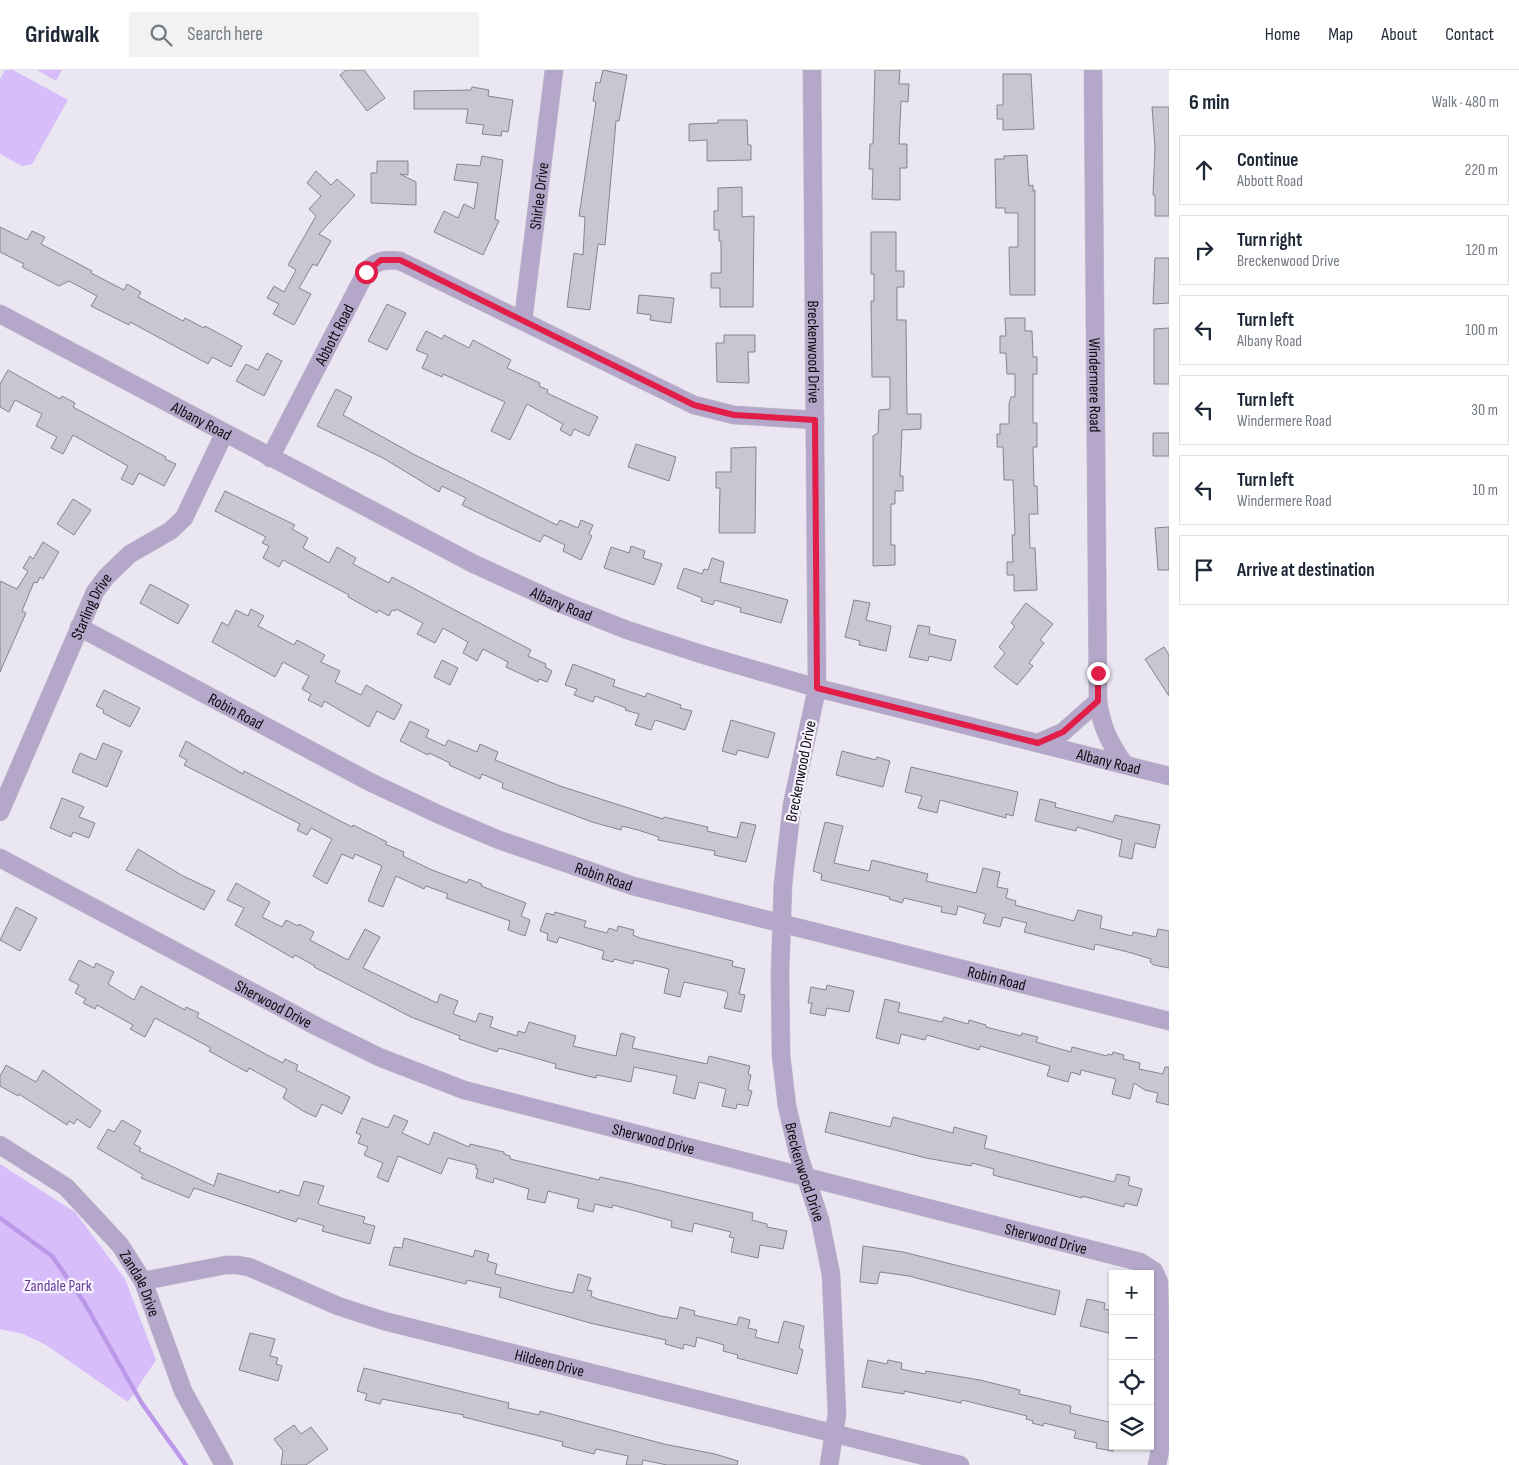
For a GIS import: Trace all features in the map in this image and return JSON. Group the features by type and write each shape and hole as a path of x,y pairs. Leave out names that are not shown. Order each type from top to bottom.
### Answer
{"street":[{"name":"Shirlee Drive","path":"523,322 554,70"},
{"name":"Breckenwood Drive","path":"812,70 817,688 792,805 780,924 783,1081 798,1153 820,1220 831,1274 836,1368 835,1434 829,1465"},
{"name":"Windermere Road","path":"1093,70 1098,701 1100,720 1109,743 1125,765"},
{"name":"Abbott Road","path":"270,458 366,272 376,262 400,260 694,405 734,415 815,420"},
{"name":"Albany Road","path":"0,314 224,434 472,563 559,603 687,650 817,688 1169,776"},
{"name":"Starling Drive","path":"0,812 95,592 106,577 130,554 170,531 184,518 224,434"},
{"name":"Robin Road","path":"79,627 370,782 457,822 585,871 633,886 780,924 1169,1021"},
{"path":"1038,743 1063,732 1098,701"},
{"name":"Sherwood Drive","path":"0,858 316,1026 418,1073 497,1100 1130,1259 1149,1267 1158,1278 1160,1300 1162,1441 1157,1465"},
{"name":"Zandale Drive","path":"0,1145 48,1173 77,1197 120,1245 143,1281 183,1390 224,1465"},
{"name":"Hildeen Drive","path":"143,1281 226,1265 249,1267 338,1306 384,1321 960,1465"}],"green space":[{"path":"5,70 13,70 68,100 32,164 22,166 0,154 0,79"},
{"path":"37,70 62,70 56,81"},
{"name":"Zandale Park","path":"0,1164 75,1212 125,1279 156,1360 128,1402 46,1345 23,1334 0,1329"}],"building":[{"path":"346,70 364,70 385,98 367,111 340,75"},
{"path":"603,70 627,75 619,121 616,121 605,245 598,244 590,310 567,307 574,253 583,255 585,217 579,216 596,102 593,101 596,82 600,83"},
{"path":"875,70 900,70 899,84 909,84 908,102 901,101 899,144 907,144 907,168 900,168 900,200 872,199 873,169 869,169 870,144 873,144"},
{"path":"1003,74 1031,74 1034,129 1003,130 1003,119 997,119 997,105 1003,105"},
{"path":"472,87 489,90 488,96 513,100 508,132 502,131 501,136 482,134 484,125 466,123 468,109 414,109 414,91 471,90"},
{"path":"1152,107 1169,107 1169,216 1155,216 1155,195 1153,195 1155,148"},
{"path":"718,120 747,120 751,160 707,161 707,140 689,141 689,124 718,123"},
{"path":"1027,155 1029,186 1033,185 1033,191 1035,190 1035,295 1010,295 1009,247 1018,247 1018,213 1005,213 1005,208 996,208 995,159 1004,159 1004,156"},
{"path":"482,156 503,160 495,219 499,221 483,255 434,232 444,211 458,218 464,204 474,209 478,183 454,180 457,164 480,166"},
{"path":"377,161 408,161 408,175 400,174 416,182 416,205 371,203 371,173 377,173"},
{"path":"316,171 331,185 337,179 355,195 319,234 331,241 317,266 313,264 299,288 311,294 294,325 273,314 279,304 267,298 274,286 284,292 296,270 288,265 316,216 309,209 321,196 307,183"},
{"path":"742,187 742,217 754,216 753,307 720,307 720,288 711,288 711,273 721,273 721,241 719,241 719,230 714,230 714,211 718,211 718,188"},
{"path":"0,227 27,240 32,231 45,237 41,244 92,271 91,273 124,290 127,284 141,292 138,297 183,321 185,318 204,328 205,326 242,346 231,367 212,357 208,364 130,322 129,325 91,306 97,296 69,281 59,286 22,267 24,264 0,252"},
{"path":"871,232 896,232 896,271 904,271 904,287 897,287 897,320 906,320 907,414 921,414 921,429 902,430 900,476 903,476 903,491 895,491 895,504 891,504 891,545 895,545 895,565 873,566 873,436 878,433 879,410 890,409 890,377 872,377 871,301 874,301 874,274 871,274"},
{"path":"1155,258 1169,258 1169,303 1153,304"},
{"path":"639,295 674,298 671,323 650,320 651,315 637,313"},
{"path":"387,304 406,313 387,350 368,341"},
{"path":"1005,318 1025,318 1025,331 1032,331 1033,357 1037,357 1037,374 1033,374 1033,423 1037,423 1037,447 1033,447 1034,486 1037,486 1038,514 1029,514 1030,548 1035,548 1037,590 1014,591 1014,575 1007,575 1007,562 1013,562 1012,535 1015,535 1013,480 1004,480 1003,447 997,447 997,434 1000,434 1000,424 1009,424 1009,404 1011,397 1015,397 1015,374 1007,374 1006,353 1000,353 1000,336 1006,336"},
{"path":"1169,328 1169,384 1154,384 1154,329"},
{"path":"426,331 442,339 444,335 469,348 473,340 511,360 507,368 540,383 539,386 548,390 547,393 598,417 589,436 574,429 571,436 560,430 563,424 527,404 510,440 491,431 505,402 443,374 442,377 422,368 428,355 416,350"},
{"path":"724,335 755,335 755,352 748,352 749,383 717,382 716,343 724,343"},
{"path":"267,353 282,361 264,396 236,381 246,364 258,370"},
{"path":"8,370 60,399 62,396 75,403 73,407 176,464 164,486 139,473 133,485 121,479 128,466 73,435 63,454 51,448 57,437 36,426 42,414 15,400 9,412 0,407 0,384"},
{"path":"336,389 352,397 343,415 415,455 557,525 560,520 578,528 581,520 593,525 589,534 592,536 581,560 563,551 565,545 544,535 540,542 491,519 462,505 466,498 442,486 439,492 383,458 317,426"},
{"path":"1153,433 1169,433 1169,456 1153,456"},
{"path":"636,444 676,457 669,481 628,467"},
{"path":"756,447 755,533 719,533 720,488 716,488 716,472 731,472 731,448"},
{"path":"225,491 295,525 292,529 308,538 303,548 329,563 337,547 356,558 353,564 389,583 392,577 531,650 528,656 546,664 545,667 552,671 547,682 539,679 538,682 506,667 508,662 483,649 477,661 463,653 468,642 443,628 435,643 417,634 423,623 396,609 395,611 392,610 389,616 378,610 377,613 348,597 349,595 283,560 279,567 263,558 269,546 262,543 266,537 215,511"},
{"path":"73,499 91,510 74,535 57,524"},
{"path":"1169,527 1169,570 1158,570 1155,528"},
{"path":"43,542 59,552 43,579 40,577 37,583 34,582 22,611 26,613 0,672 0,581 17,589 28,571 23,568 30,556 33,559"},
{"path":"631,546 645,551 643,558 662,564 654,585 604,568 611,547 629,553"},
{"path":"712,558 724,562 720,582 788,600 781,623 740,612 741,608 715,600 713,605 701,601 702,598 677,588 684,568 702,574 704,569 708,570"},
{"path":"150,584 189,605 178,624 140,603"},
{"path":"854,600 870,603 866,620 891,626 886,651 859,645 860,641 845,637"},
{"path":"1026,603 1053,624 1040,640 1044,643 1029,663 1033,666 1017,685 994,667 1005,653 999,647 1015,626 1011,623"},
{"path":"251,609 264,616 258,626 294,645 297,640 325,655 321,662 340,671 335,682 361,695 366,685 402,705 394,720 377,711 369,727 324,701 322,707 308,700 311,694 302,689 309,676 283,662 275,677 212,642 222,622 228,626 236,610 248,616"},
{"path":"918,625 930,627 929,634 956,640 951,661 929,656 928,661 909,657"},
{"path":"1164,647 1169,655 1169,696 1145,659"},
{"path":"442,660 458,668 450,685 434,677"},
{"path":"573,664 615,680 613,686 645,697 647,693 681,705 680,708 692,711 685,730 655,720 651,730 635,725 639,714 625,710 626,708 595,696 593,702 574,695 577,689 565,685"},
{"path":"104,690 140,708 130,727 103,713 104,710 96,706"},
{"path":"731,720 775,733 768,758 738,750 736,755 722,751"},
{"path":"410,721 429,730 426,737 445,746 448,740 477,752 480,744 498,752 495,760 560,786 663,819 664,817 708,827 707,831 737,838 741,822 756,825 746,862 714,855 715,851 658,840 659,837 638,830 622,826 621,830 592,822 502,788 503,783 482,774 480,779 449,765 450,763 429,753 428,755 400,741"},
{"path":"186,741 243,774 244,771 352,827 353,825 387,842 385,844 404,852 403,856 432,870 467,883 469,879 482,884 481,886 526,903 521,916 530,920 525,936 508,930 510,921 446,898 448,894 426,886 424,889 396,876 383,907 368,901 382,866 355,854 353,859 342,854 327,884 313,876 332,839 311,828 307,835 297,830 300,824 184,765 187,760 179,756"},
{"path":"103,743 122,751 107,787 72,772 80,753 96,760"},
{"path":"842,751 876,760 877,757 890,761 883,787 836,775"},
{"path":"911,767 1018,792 1013,816 1006,814 1006,818 940,800 937,813 918,808 922,796 905,792"},
{"path":"62,798 84,807 79,817 95,823 89,838 73,832 71,837 50,828"},
{"path":"1040,799 1056,803 1055,807 1113,822 1115,815 1160,825 1155,848 1135,843 1132,859 1119,856 1122,840 1077,827 1076,831 1035,821"},
{"path":"825,822 843,826 834,863 869,871 872,860 928,874 926,881 976,893 983,868 1000,872 997,887 1008,889 1006,898 1016,901 1015,905 1074,921 1078,910 1102,916 1100,928 1132,936 1133,932 1156,937 1158,929 1169,931 1169,968 1154,965 1150,962 1151,959 1128,952 1095,944 1094,950 1024,932 1027,923 1003,917 1000,927 983,923 986,914 958,906 956,915 941,912 942,907 904,898 902,903 889,899 890,897 821,880 822,874 813,871"},
{"path":"138,849 183,876 215,891 204,910 126,870"},
{"path":"236,883 270,902 262,917 282,927 286,920 298,926 299,924 314,932 310,940 348,960 365,929 380,937 363,968 437,1003 440,994 458,1001 453,1014 476,1022 479,1013 493,1017 490,1027 517,1036 518,1031 525,1033 529,1022 576,1036 573,1046 616,1056 621,1033 635,1037 632,1048 707,1064 709,1056 750,1066 748,1074 751,1075 748,1090 752,1091 748,1106 737,1104 736,1109 722,1106 726,1089 699,1082 695,1099 673,1093 677,1076 634,1067 631,1082 597,1075 596,1078 555,1068 556,1064 499,1048 497,1052 459,1039 460,1036 411,1017 314,967 295,955 293,958 235,925 244,908 227,900"},
{"path":"16,907 37,918 20,951 0,940"},
{"path":"555,912 586,921 584,927 607,933 609,928 617,931 618,926 634,930 633,935 640,938 733,961 732,966 745,969 739,994 745,995 741,1012 724,1008 728,994 726,991 684,982 680,997 664,993 669,969 634,960 633,964 614,959 613,962 602,959 604,951 559,937 557,943 547,940 548,934 540,931 546,913 554,915"},
{"path":"79,960 94,968 96,963 114,972 108,984 134,1000 141,986 185,1010 186,1007 199,1013 197,1017 271,1057 283,1063 285,1059 298,1065 296,1070 350,1097 342,1114 322,1104 316,1117 303,1111 283,1098 287,1089 249,1068 247,1072 209,1051 211,1048 155,1018 145,1037 130,1029 133,1025 97,1005 95,1009 83,1003 86,999 75,993 79,985 69,980"},
{"path":"827,985 854,991 849,1012 827,1008 825,1016 810,1013 812,1003 808,1003 811,987 826,990"},
{"path":"885,999 900,1003 898,1012 942,1022 944,1017 968,1024 969,1020 986,1025 986,1027 1021,1036 1022,1033 1038,1037 1036,1042 1071,1052 1072,1047 1107,1056 1108,1054 1112,1055 1113,1052 1124,1055 1123,1059 1140,1063 1139,1069 1163,1074 1165,1067 1169,1067 1169,1105 1156,1102 1158,1093 1145,1090 1134,1083 1130,1099 1112,1094 1116,1079 1081,1070 1080,1075 1071,1072 1068,1082 1047,1076 1050,1066 980,1046 979,1050 927,1035 925,1040 901,1034 899,1044 876,1038"},
{"path":"6,1065 36,1082 43,1070 101,1111 90,1128 77,1119 74,1124 69,1121 67,1125 19,1094 18,1096 0,1086 0,1076"},
{"path":"830,1112 890,1127 893,1117 953,1133 954,1127 987,1136 984,1148 1114,1182 1117,1174 1130,1177 1128,1185 1142,1189 1137,1206 1125,1203 1124,1207 1082,1196 1082,1198 993,1175 994,1169 972,1163 971,1166 926,1158 825,1132"},
{"path":"394,1115 408,1121 402,1133 429,1145 434,1132 469,1147 470,1144 504,1152 504,1154 510,1156 510,1159 599,1180 600,1177 628,1183 753,1213 752,1220 767,1224 767,1227 787,1231 783,1249 760,1245 758,1258 731,1252 734,1238 729,1237 731,1232 694,1223 692,1232 671,1227 672,1221 613,1205 612,1208 595,1204 593,1212 577,1208 579,1199 548,1191 545,1203 527,1199 529,1189 494,1178 493,1183 476,1178 478,1169 476,1169 476,1165 448,1158 441,1174 398,1156 388,1182 377,1177 383,1163 364,1155 368,1147 358,1143 361,1135 356,1133 362,1118 388,1128"},
{"path":"122,1120 141,1131 134,1144 141,1148 139,1151 214,1186 218,1173 279,1193 280,1190 299,1196 304,1181 324,1186 318,1203 365,1217 363,1223 375,1226 370,1244 322,1231 324,1226 298,1218 296,1222 194,1188 189,1198 141,1178 143,1175 97,1148 108,1129 114,1132"},
{"path":"404,1238 473,1257 475,1250 489,1254 487,1261 497,1264 495,1274 557,1290 573,1293 578,1274 591,1278 587,1290 592,1291 591,1296 661,1316 677,1319 680,1307 695,1311 694,1315 737,1325 739,1317 750,1320 748,1328 757,1330 755,1337 778,1343 784,1321 804,1326 799,1348 803,1350 797,1374 737,1358 738,1355 723,1351 724,1345 697,1337 695,1347 684,1344 683,1349 665,1344 666,1340 590,1323 499,1297 501,1288 467,1280 466,1284 389,1265 394,1247 402,1248"},
{"path":"863,1246 903,1252 1060,1291 1055,1315 909,1276 880,1272 877,1284 860,1282"},
{"path":"1087,1299 1105,1303 1104,1309 1109,1310 1109,1333 1080,1326"},
{"path":"250,1333 275,1339 270,1356 278,1358 276,1364 282,1366 278,1381 239,1370"},
{"path":"868,1360 887,1364 888,1360 902,1363 901,1369 925,1374 926,1371 980,1380 1020,1390 1019,1394 1071,1406 1070,1413 1109,1422 1109,1450 1113,1451 1096,1448 1097,1443 1074,1438 1076,1431 1044,1423 1043,1426 1032,1423 1033,1421 1026,1419 1027,1416 962,1400 961,1403 904,1391 904,1394 862,1387"},
{"path":"364,1368 509,1403 508,1408 539,1415 540,1411 664,1444 715,1454 738,1461 737,1465 667,1465 643,1460 642,1465 626,1465 628,1456 596,1449 594,1454 562,1446 563,1442 463,1417 464,1415 382,1399 380,1404 365,1400 367,1394 357,1391"},
{"path":"294,1425 301,1434 311,1427 328,1449 306,1465 281,1465 283,1451 274,1439"}],"waterway":[{"path":"0,1218 52,1256 84,1302 141,1402 186,1465"}],"route":[{"path":"366,272 376,262 381,260 400,260 673,397 694,405 713,411 754,418 815,420 817,688 1038,743 1063,732 1098,701 1098,673"}]}
